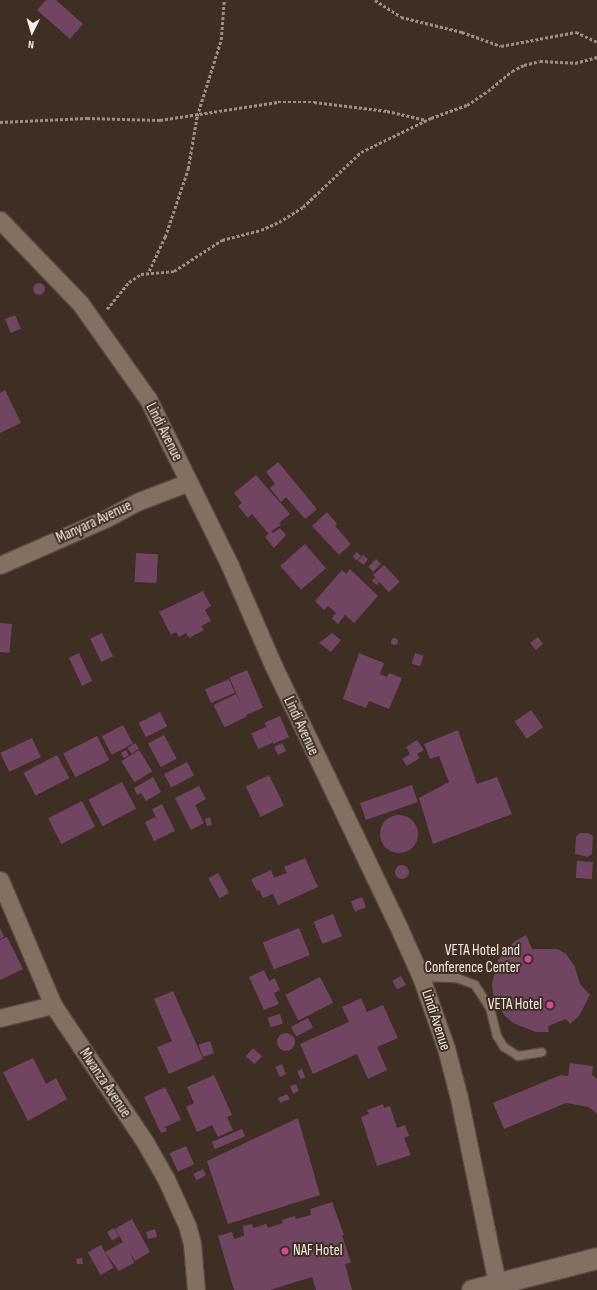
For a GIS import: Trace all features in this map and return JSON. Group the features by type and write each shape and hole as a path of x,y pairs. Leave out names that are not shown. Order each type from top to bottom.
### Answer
{"street":[{"name":"Lindi Avenue","path":"0,220 80,303 148,399 230,566 280,681 421,977 446,1048 459,1098 497,1283"},
{"name":"Manyara Avenue","path":"0,565 108,518 139,501 189,482"},
{"name":"Mwanza Avenue","path":"0,880 53,1005 145,1142 166,1178 187,1225 192,1244 196,1290"},
{"path":"0,1018 53,1005"},
{"path":"472,1290 597,1258"}],"lane":[{"path":"421,977 457,978 475,985 490,1008 497,1036 504,1047 518,1056 542,1052"}],"path":[{"path":"149,272 165,237 188,169 197,116 221,40 224,0"},
{"path":"375,0 401,17 462,32 501,46 576,32 597,42"},
{"path":"95,323 129,282 149,272 174,271 222,240 261,230 279,222 308,203 338,170 361,152 427,120 479,98 512,70 540,61 575,63 597,57"},
{"path":"0,122 87,118 160,120 197,116 278,102 307,102 386,111 427,120"}],"building":[{"path":"46,0 56,0 83,24 70,39 37,10"},
{"path":"39,283 43,285 45,289 43,293 39,295 35,293 33,289 35,285"},
{"path":"15,315 21,329 11,333 5,319"},
{"path":"5,390 21,423 0,433 0,393"},
{"path":"278,462 317,509 305,519 286,497 281,502 270,488 275,484 266,472"},
{"path":"256,475 290,514 279,523 281,525 268,533 252,514 248,518 238,506 242,503 234,493"},
{"path":"327,512 337,524 335,526 351,544 339,555 312,526"},
{"path":"280,528 286,535 274,548 265,537 271,531 273,533"},
{"path":"305,544 326,568 301,590 280,566"},
{"path":"357,552 361,556 357,560 353,556"},
{"path":"136,553 158,554 156,583 134,582"},
{"path":"363,555 368,559 364,565 358,561"},
{"path":"376,559 381,564 373,572 368,567"},
{"path":"384,565 400,582 389,592 373,575"},
{"path":"350,569 378,596 354,623 345,615 338,624 332,618 336,613 328,606 324,610 315,601 342,570 346,574"},
{"path":"375,578 379,582 377,585 372,581"},
{"path":"203,591 211,606 205,610 211,621 201,626 204,630 189,638 186,633 179,637 176,632 171,635 159,612"},
{"path":"0,623 12,624 9,653 0,652"},
{"path":"102,633 113,657 101,662 90,638"},
{"path":"332,633 341,640 331,652 319,643"},
{"path":"394,637 397,638 397,644 394,645 391,644 390,641 391,638"},
{"path":"538,637 543,644 536,650 530,643"},
{"path":"79,653 92,681 82,686 69,658"},
{"path":"359,653 384,663 380,674 387,677 389,673 402,678 389,709 369,701 366,708 343,699"},
{"path":"415,653 424,656 420,666 412,663"},
{"path":"247,670 263,708 246,715 230,677"},
{"path":"229,679 235,693 211,703 205,689"},
{"path":"236,694 247,716 224,727 214,705"},
{"path":"531,710 543,727 527,739 515,721"},
{"path":"160,712 167,726 146,737 139,723"},
{"path":"280,716 289,737 273,744 264,723"},
{"path":"123,725 133,744 112,755 102,736"},
{"path":"266,727 273,743 258,749 251,734"},
{"path":"458,730 477,784 497,777 512,814 433,844 419,798 449,782 439,756 430,759 424,744"},
{"path":"164,735 177,759 161,767 148,743"},
{"path":"97,736 109,760 75,777 63,753"},
{"path":"32,738 41,757 9,772 0,753"},
{"path":"417,740 424,750 417,754 420,758 407,766 402,759 410,754 406,747"},
{"path":"135,743 139,749 131,754 128,748"},
{"path":"282,743 286,751 278,755 274,747"},
{"path":"126,750 129,755 124,758 121,753"},
{"path":"139,750 152,771 134,782 121,761"},
{"path":"57,755 69,778 36,796 23,773"},
{"path":"187,762 194,775 171,787 164,774"},
{"path":"269,775 284,806 261,817 246,786"},
{"path":"153,777 161,792 146,801 141,793 137,795 134,788"},
{"path":"122,782 136,808 103,826 88,800"},
{"path":"412,785 418,802 366,820 360,803"},
{"path":"199,786 206,799 195,805 204,823 191,830 175,798"},
{"path":"82,801 95,827 61,844 48,818"},
{"path":"162,804 175,831 154,841 145,822 155,817 158,822 152,809"},
{"path":"395,815 403,815 410,818 415,823 418,834 415,845 410,850 403,853 395,853 388,850 383,845 380,838 380,830 383,823 388,818"},
{"path":"210,817 212,825 207,826 205,819"},
{"path":"580,833 588,833 593,836 592,854 588,857 575,854 576,836"},
{"path":"305,858 318,887 278,905 273,894 263,898 259,890 257,891 251,879 271,870 274,878 287,873 284,867"},
{"path":"577,861 593,862 592,879 576,878"},
{"path":"402,865 407,867 409,872 407,877 402,879 397,877 395,872 397,867"},
{"path":"218,873 229,893 220,898 208,878"},
{"path":"362,897 366,907 355,912 351,901"},
{"path":"333,914 342,936 323,944 314,922"},
{"path":"0,928 4,937 0,939"},
{"path":"299,928 310,955 274,969 263,943"},
{"path":"526,935 532,949 557,949 566,954 575,967 580,984 590,995 579,1016 570,1024 566,1019 548,1026 549,1032 536,1032 513,1023 504,1015 493,994 492,983 498,960 514,942"},
{"path":"7,937 23,969 0,980 0,940"},
{"path":"264,970 269,981 275,978 280,990 274,993 279,1004 264,1010 249,977"},
{"path":"401,976 406,985 397,990 392,981"},
{"path":"320,977 333,1003 298,1021 285,995"},
{"path":"173,991 203,1059 169,1074 157,1047 172,1041 154,999"},
{"path":"361,998 367,1012 383,1005 398,1038 377,1047 387,1070 368,1079 357,1054 313,1074 300,1044 349,1022 342,1007"},
{"path":"280,1014 283,1024 270,1027 268,1018"},
{"path":"308,1018 313,1028 296,1036 291,1027"},
{"path":"286,1033 292,1036 295,1042 292,1048 286,1051 280,1048 277,1042 280,1036"},
{"path":"210,1041 214,1053 203,1057 199,1045"},
{"path":"253,1048 262,1056 255,1064 246,1056"},
{"path":"33,1058 46,1084 56,1078 67,1099 28,1121 3,1072"},
{"path":"570,1063 593,1066 592,1075 597,1079 597,1114 589,1107 566,1103 504,1129 493,1103 561,1075 568,1076"},
{"path":"282,1064 286,1074 280,1077 275,1067"},
{"path":"302,1069 305,1077 301,1079 297,1071"},
{"path":"214,1075 232,1115 227,1117 233,1130 218,1137 212,1125 197,1132 186,1107 194,1103 187,1087"},
{"path":"296,1084 299,1091 293,1094 290,1086"},
{"path":"165,1087 181,1120 165,1127 167,1131 161,1133 144,1097"},
{"path":"287,1094 290,1099 280,1103 278,1098"},
{"path":"383,1104 384,1108 390,1106 397,1128 405,1125 409,1136 404,1138 411,1155 377,1166 361,1117 369,1114 367,1110"},
{"path":"298,1118 320,1195 228,1224 207,1161"},
{"path":"242,1129 245,1136 215,1149 212,1142"},
{"path":"186,1146 194,1164 178,1172 170,1153"},
{"path":"203,1169 206,1175 196,1180 193,1174"},
{"name":"NAF Hotel","path":"332,1202 344,1235 342,1235 351,1263 345,1264 352,1290 316,1290 312,1277 270,1290 234,1290 218,1236 232,1232 234,1239 244,1236 243,1226 252,1224 253,1228 266,1224 268,1228 283,1223 282,1220 295,1216 296,1219 311,1215 310,1209"},
{"path":"132,1219 150,1252 135,1261 130,1252 134,1263 119,1271 105,1252 123,1242 115,1229"},
{"path":"114,1228 119,1237 112,1241 107,1232"},
{"path":"155,1229 157,1237 148,1239 146,1232"},
{"path":"101,1245 114,1268 100,1275 88,1252"},
{"path":"82,1258 83,1264 77,1264 76,1259"}],"place":[{"name":"VETA Hotel and Conference Center","path":"528,959"},
{"name":"VETA Hotel","path":"550,1005"},
{"name":"NAF Hotel","path":"285,1251"}]}
